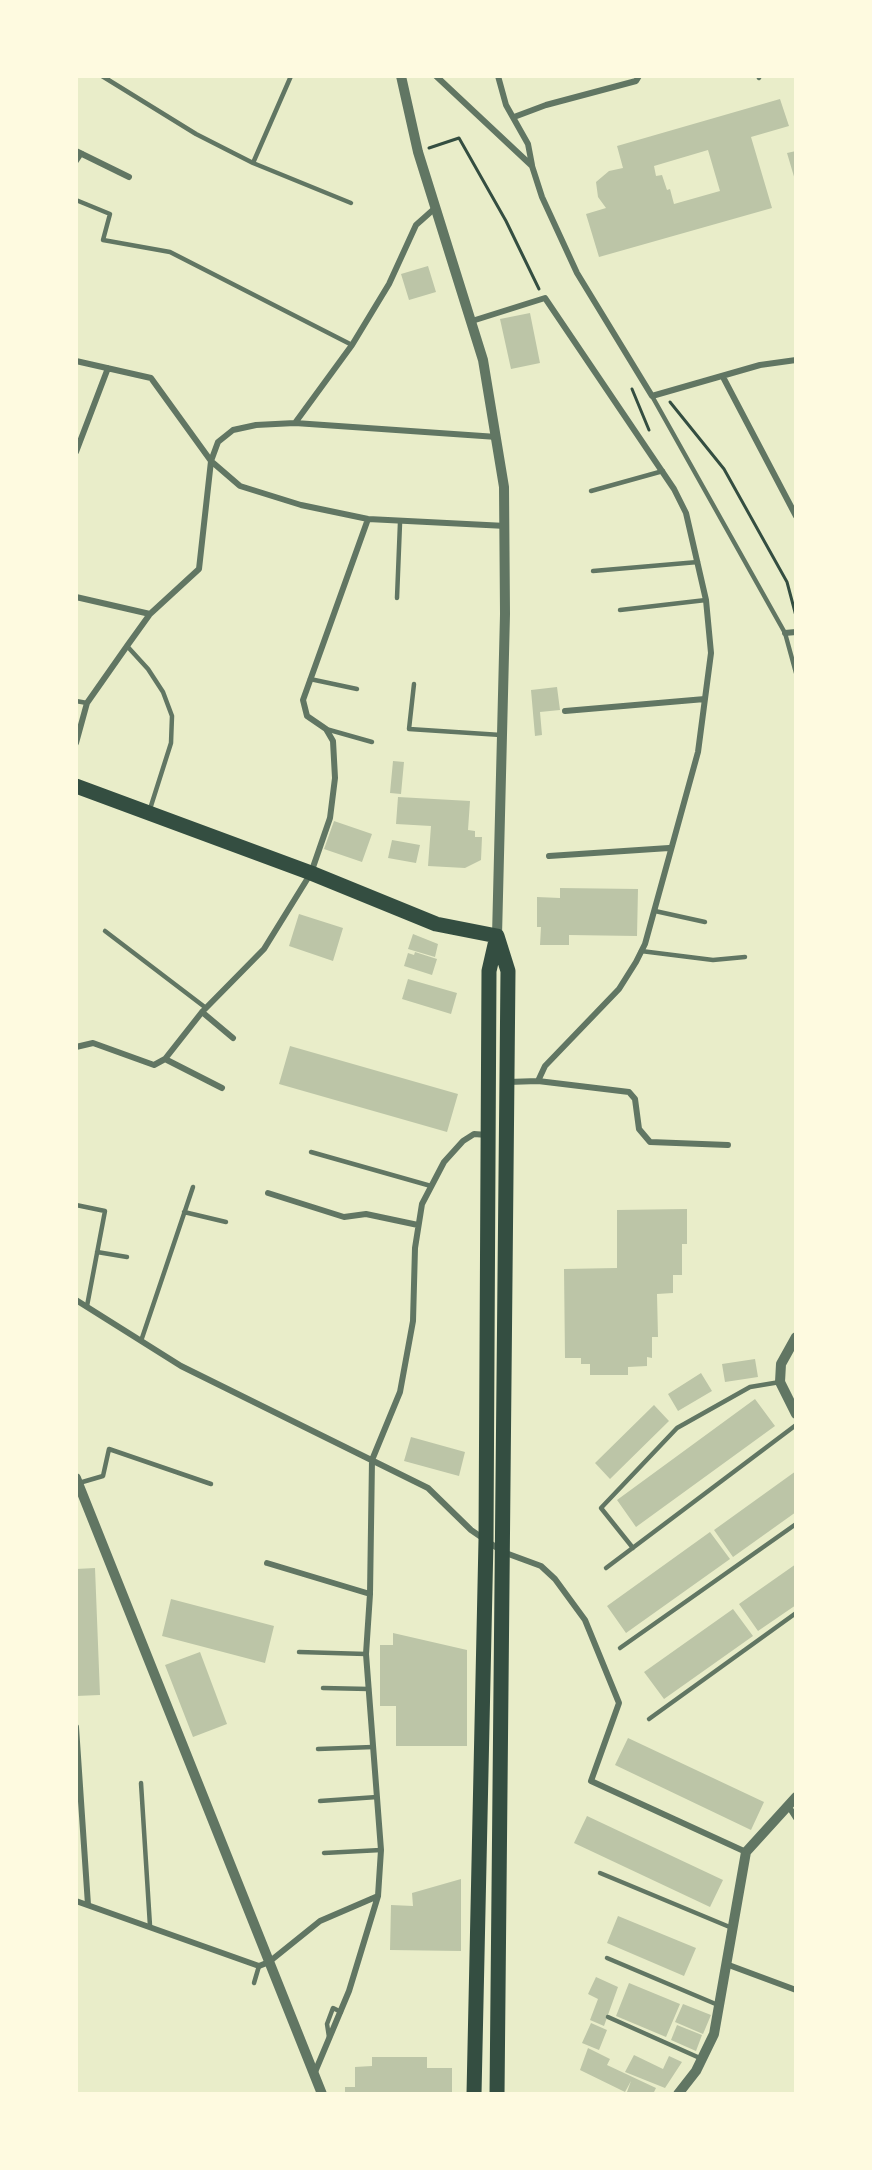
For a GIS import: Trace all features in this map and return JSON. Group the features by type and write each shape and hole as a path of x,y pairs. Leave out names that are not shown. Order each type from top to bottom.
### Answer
{"main road":[{"path":"76,786 311,873 436,924 497,936"},
{"path":"496,2094 508,971 497,936"},
{"path":"474,2094 486,1540 489,971 497,936"}],"street":[{"path":"401,76 418,152 434,209 483,360 498,437 506,526 497,936"},
{"path":"436,76 532,166"},
{"path":"498,76 507,105 528,144 542,197 577,273 652,396 760,365 795,360"},
{"path":"514,117 546,105 636,81 639,76"},
{"path":"79,152 129,177"},
{"path":"295,423 352,345 389,284 416,225 434,209"},
{"path":"472,321 545,298 663,471 686,513 706,600 711,653 698,752 669,848 655,911 641,951 619,989 545,1066 538,1081"},
{"path":"76,361 151,378 211,461 240,486 302,505 368,519 400,523 506,526"},
{"path":"76,452 108,368"},
{"path":"723,377 795,516"},
{"path":"76,743 87,703 127,646 150,614 199,569 211,461 218,442 233,430 256,425 295,423 498,437"},
{"path":"76,1047 93,1043 154,1065 165,1059 204,1010 264,949 311,873 330,818 335,778 333,741 326,729 307,716 303,700 368,519"},
{"path":"76,597 150,614"},
{"path":"785,633 795,632"},
{"path":"565,711 705,699"},
{"path":"549,856 669,848"},
{"path":"204,1010 233,1038"},
{"path":"165,1059 222,1088"},
{"path":"507,1082 538,1081 629,1092 635,1100 639,1129 650,1142 728,1145"},
{"path":"315,2072 340,2012 378,1896 381,1850 366,1654 370,1594 372,1460 400,1392 413,1321 418,1225 422,1204 444,1162 463,1141 474,1134 488,1135"},
{"path":"268,1193 344,1217 366,1214 418,1225"},
{"path":"76,1300 181,1366 428,1488 486,1540 503,1552 541,1566 555,1579 585,1620 619,1703 591,1780 746,1852"},
{"path":"795,1338 782,1364 780,1382 795,1414"},
{"path":"77,1481 264,1964 315,2072 322,2094"},
{"path":"267,1563 370,1594"},
{"path":"76,1727 88,1905"},
{"path":"678,2094 702,2059 714,2034 746,1852 792,1802"},
{"path":"792,1802 795,1818"},
{"path":"264,1964 320,1921 378,1896"},
{"path":"76,1901 264,1964"},
{"path":"726,1964 795,1990"}],"lane":[{"path":"102,76 196,134 253,163 351,203"},
{"path":"253,163 291,76"},
{"path":"76,162 79,152"},
{"path":"76,200 110,214 104,240 170,252 352,345"},
{"path":"652,396 785,633 795,673"},
{"path":"591,491 663,471"},
{"path":"397,598 400,523"},
{"path":"593,571 698,562"},
{"path":"620,610 706,600"},
{"path":"127,646 148,669 163,692 172,716 171,743 149,812"},
{"path":"310,679 357,690"},
{"path":"414,684 409,729 503,735"},
{"path":"76,701 87,703"},
{"path":"326,729 372,742"},
{"path":"655,911 705,922"},
{"path":"105,931 204,1010"},
{"path":"641,951 713,960 745,957"},
{"path":"310,1152 431,1186"},
{"path":"141,1341 193,1187"},
{"path":"76,1205 105,1211 87,1306"},
{"path":"184,1212 226,1222"},
{"path":"97,1252 127,1257"},
{"path":"633,1548 601,1508 677,1428 750,1387 780,1382"},
{"path":"606,1568 795,1425"},
{"path":"77,1481 103,1476 109,1449 211,1484"},
{"path":"620,1648 795,1524"},
{"path":"649,1719 795,1613"},
{"path":"299,1652 366,1654"},
{"path":"323,1688 369,1689"},
{"path":"318,1749 373,1747"},
{"path":"141,1783 150,1926"},
{"path":"320,1801 377,1797"},
{"path":"324,1853 381,1850"},
{"path":"600,1873 732,1928"},
{"path":"607,1958 719,2006"},
{"path":"254,1983 264,1964"},
{"path":"609,2017 702,2059"}],"path":[{"path":"418,152 459,138 506,221 545,298"},
{"path":"635,370 632,387 650,431"},
{"path":"662,394 681,413 724,469 787,582 795,616"}],"building":[{"path":"780,99 789,126 751,137 772,208 599,257 586,214 606,208 598,197 596,182 609,171 623,168 617,146","holes":["708,150 720,191 674,204 670,189 667,190 662,175 656,176 654,166"]},
{"path":"796,151 796,180 795,180 787,153"},
{"path":"428,266 436,292 409,300 401,274"},
{"path":"530,313 540,363 511,369 500,319"},
{"path":"557,687 560,710 540,712 542,735 535,736 531,690"},
{"path":"393,761 404,762 401,794 390,793"},
{"path":"398,797 470,801 468,830 475,831 475,837 482,837 481,860 465,868 428,866 431,826 396,824"},
{"path":"334,821 372,834 362,862 324,849"},
{"path":"392,840 420,845 416,863 388,858"},
{"path":"560,888 638,889 637,936 569,935 569,945 540,945 541,927 537,927 537,897 560,898"},
{"path":"299,914 343,928 333,961 289,946"},
{"path":"413,934 438,944 435,957 408,949"},
{"path":"415,952 437,959 432,975 404,966 408,953 414,955"},
{"path":"408,979 457,993 451,1014 402,999"},
{"path":"290,1046 458,1094 447,1132 279,1084"},
{"path":"687,1209 687,1244 682,1244 682,1275 673,1275 673,1293 657,1294 658,1337 652,1337 652,1358 647,1357 647,1366 628,1367 628,1375 590,1375 590,1364 581,1364 581,1358 565,1358 564,1269 617,1268 617,1210"},
{"path":"755,1359 758,1377 725,1382 722,1364"},
{"path":"701,1373 712,1391 678,1411 668,1394"},
{"path":"755,1399 775,1426 636,1527 617,1500"},
{"path":"654,1405 669,1421 610,1479 595,1463"},
{"path":"411,1437 465,1452 459,1476 404,1461"},
{"path":"796,1471 796,1512 733,1557 714,1530"},
{"path":"710,1532 730,1559 626,1633 607,1606"},
{"path":"796,1564 796,1605 758,1631 739,1604"},
{"path":"95,1568 100,1695 76,1696 76,1569"},
{"path":"171,1599 274,1626 265,1663 162,1636"},
{"path":"733,1609 753,1636 664,1699 644,1672"},
{"path":"393,1633 467,1650 467,1746 396,1746 396,1706 380,1706 380,1645 393,1645"},
{"path":"200,1652 227,1724 193,1737 165,1665"},
{"path":"628,1738 764,1802 751,1830 615,1765"},
{"path":"587,1816 723,1880 710,1907 574,1843"},
{"path":"461,1879 461,1951 390,1950 391,1905 413,1906 412,1893"},
{"path":"618,1916 696,1948 684,1976 607,1943"},
{"path":"596,1977 618,1987 604,2026 590,2020 598,1999 588,1994"},
{"path":"629,1983 680,2004 666,2037 616,2016"},
{"path":"683,2004 711,2015 703,2034 675,2022"},
{"path":"591,2023 607,2030 599,2050 582,2043"},
{"path":"677,2025 702,2035 696,2051 671,2040"},
{"path":"588,2048 610,2059 607,2065 656,2088 653,2094 627,2092 631,2081 625,2092 580,2070"},
{"path":"634,2055 663,2069 669,2056 682,2062 665,2088 625,2072"},
{"path":"372,2057 427,2057 427,2068 452,2068 452,2094 345,2094 345,2087 355,2087 355,2067 372,2066"}]}
